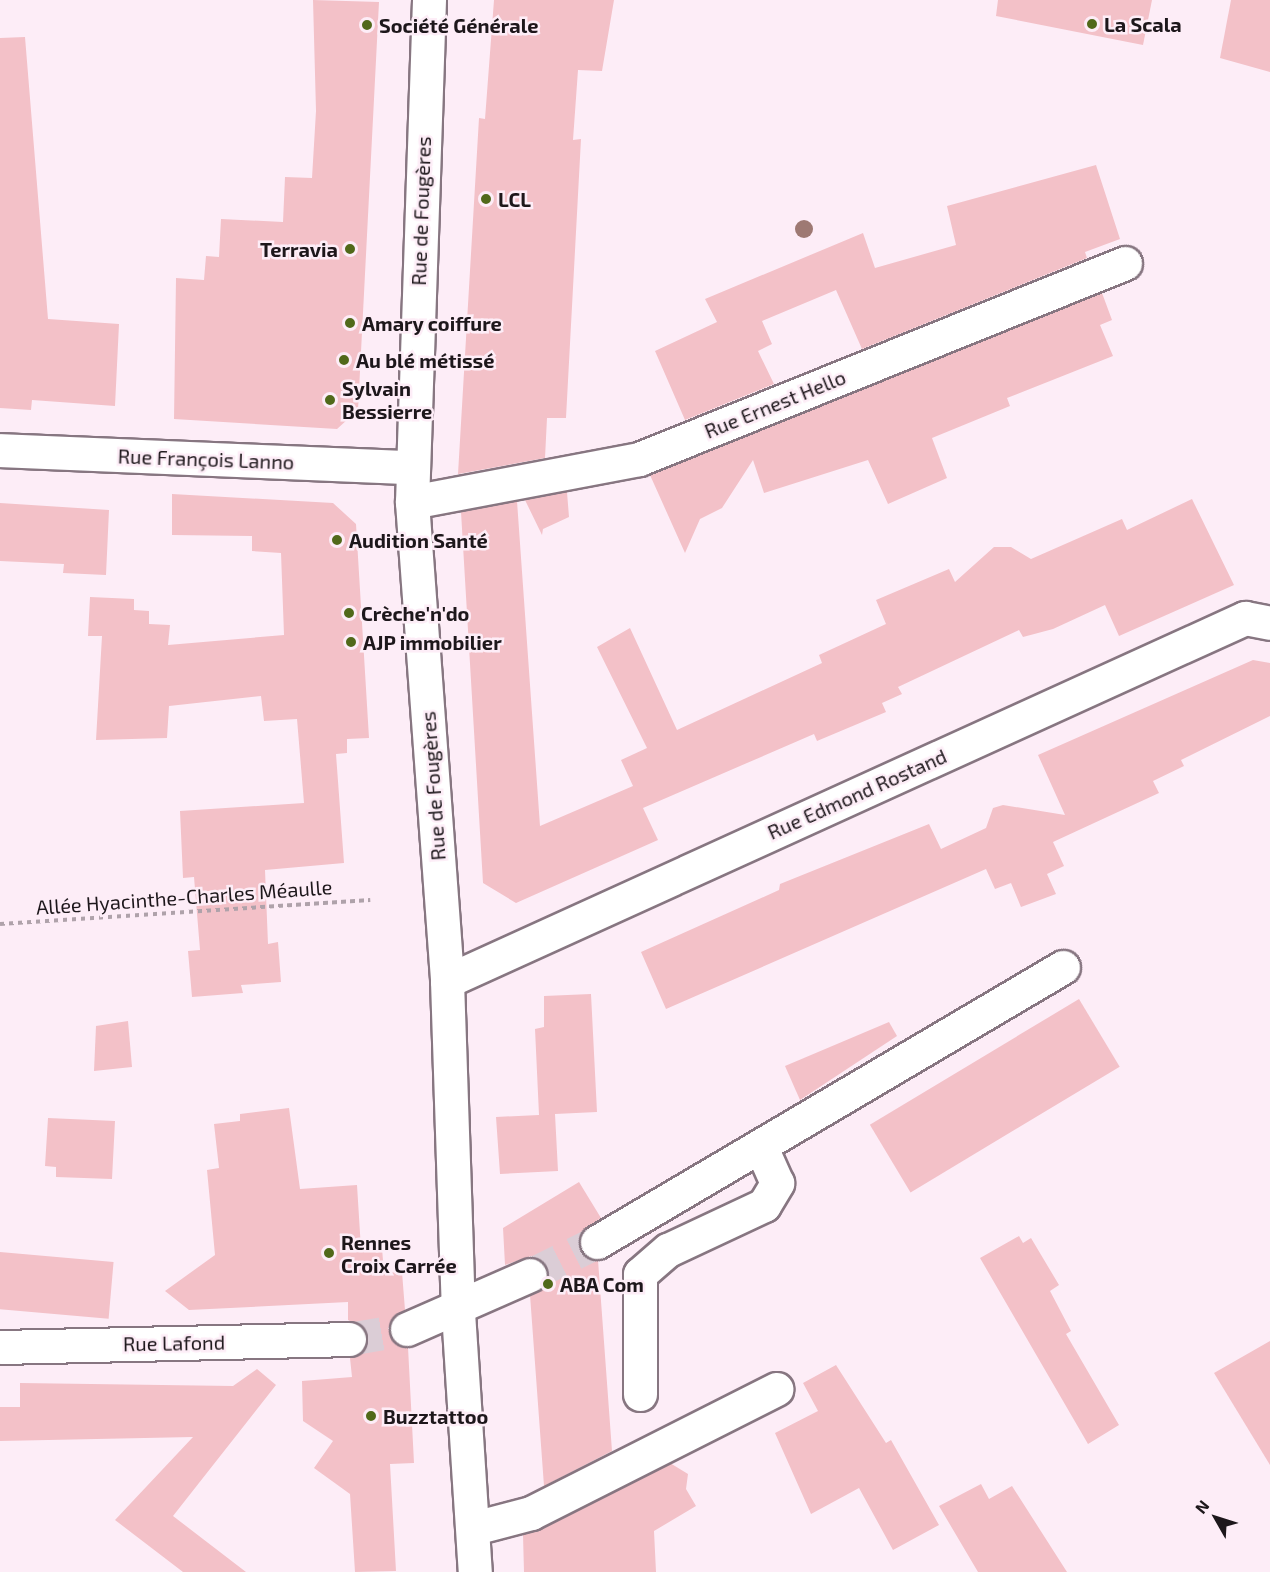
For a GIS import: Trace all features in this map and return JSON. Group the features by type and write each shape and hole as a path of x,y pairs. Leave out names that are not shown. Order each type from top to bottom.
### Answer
{"street":[{"name":"Rue de Fougères","path":"429,0 412,502 447,981 458,1312 474,1528 475,1572"},
{"name":"Rue Ernest Hello","path":"412,502 639,459 1125,263"},
{"name":"Rue François Lanno","path":"0,450 412,467"},
{"name":"Rue Edmond Rostand","path":"447,981 1245,618 1270,623"},
{"path":"597,1242 762,1149 1063,967"},
{"path":"640,1394 640,1274 668,1250 764,1205 777,1183 762,1149"},
{"path":"407,1329 458,1312 530,1275"},
{"name":"Rue Lafond","path":"0,1347 349,1339"},
{"path":"474,1528 541,1508 776,1389"}],"path":[{"name":"Allée Hyacinthe-Charles Méaulle","path":"0,924 370,900"}],"building":[{"path":"313,0 379,2 358,410 337,429 174,419 176,278 204,280 206,256 219,257 221,219 283,222 285,177 312,178 316,111"},
{"path":"494,0 614,0 602,71 578,70 573,140 581,139 566,418 547,418 545,458 458,474 479,118 485,119"},
{"name":"La Scala","path":"998,0 1152,0 1143,45 996,16"},
{"path":"1231,0 1270,0 1270,72 1220,58"},
{"path":"25,37 48,319 119,324 115,406 32,400 31,410 0,408 0,38"},
{"path":"1096,165 1120,239 1085,252 1087,258 862,349 836,290 762,321 772,344 758,351 774,384 685,420 655,351 717,322 705,299 863,233 875,268 956,245 947,206"},
{"path":"1102,293 1112,320 1100,325 1113,356 1007,398 1010,406 932,438 947,478 888,504 868,460 764,493 753,460 722,508 700,519 685,553 650,475"},
{"path":"567,492 569,517 543,529 542,535 525,500"},
{"path":"172,494 333,503 356,524 369,738 347,739 347,753 336,754 344,863 265,870 268,944 278,942 281,982 241,985 243,993 192,997 188,951 200,950 194,877 183,878 180,811 304,803 297,719 264,721 261,696 169,706 167,738 96,740 102,636 88,636 90,597 134,599 134,610 149,611 149,624 170,625 168,645 284,635 281,553 252,551 252,536 172,535"},
{"path":"1192,499 1234,585 1119,636 1105,605 1053,629 1023,637 1019,630 898,687 902,694 882,703 886,712 817,741 814,734 643,808 658,840 516,903 483,883 461,512 517,501 540,826 633,786 621,760 647,748 597,647 630,628 677,730 822,663 819,655 886,624 876,600 949,569 955,582 994,547 1011,547 1031,559 1122,519 1127,530"},
{"path":"0,503 109,510 106,575 63,573 64,564 0,561"},
{"path":"1253,660 1270,663 1270,716 1181,760 1184,766 1153,781 1159,793 1053,842 1064,866 1047,874 1056,894 1021,907 1011,883 995,889 986,869 666,1009 641,952 779,890 780,884 929,824 941,849 986,828 993,808 1003,805 1065,815 1038,755"},
{"path":"591,994 597,1112 555,1114 558,1171 500,1174 496,1117 539,1115 535,1029 544,1027 544,996"},
{"path":"1079,999 1120,1067 911,1192 870,1125"},
{"path":"128,1021 132,1067 94,1071 96,1026"},
{"path":"889,1022 897,1036 800,1100 785,1066"},
{"path":"289,1108 300,1189 357,1185 361,1249 382,1248 384,1273 402,1272 405,1310 388,1328 395,1344 408,1347 414,1463 390,1464 396,1571 355,1572 350,1494 314,1468 333,1441 303,1421 302,1381 352,1377 350,1358 366,1347 365,1329 348,1320 348,1302 189,1310 165,1291 215,1255 207,1170 219,1168 214,1124 240,1121 240,1114"},
{"path":"48,1118 115,1121 112,1179 56,1177 56,1167 45,1166"},
{"path":"579,1182 601,1218 581,1232 578,1243 587,1258 598,1260 612,1451 544,1486 530,1295 545,1286 547,1268 531,1256 505,1265 503,1228"},
{"path":"1019,1236 1023,1243 1031,1238 1059,1285 1050,1291 1071,1331 1066,1334 1119,1425 1088,1444 980,1258"},
{"path":"0,1252 114,1262 109,1319 0,1309"},
{"path":"1270,1341 1270,1465 1214,1373"},
{"path":"836,1365 886,1443 891,1440 939,1525 893,1550 859,1488 811,1514 775,1433 818,1411 803,1383"},
{"path":"257,1369 276,1385 173,1516 246,1572 183,1572 115,1520 193,1437 0,1441 0,1407 20,1407 20,1383 233,1386"},
{"path":"670,1463 688,1474 686,1489 696,1506 654,1531 656,1572 524,1572 523,1535"},
{"path":"981,1484 989,1499 1012,1486 1067,1572 978,1572 939,1506"}],"tunnel":[{"path":"530,1275 597,1242"},
{"path":"349,1339 407,1329"}],"place":[{"name":"La Scala","path":"1092,24"},
{"name":"Société Générale","path":"367,25"},
{"name":"LCL","path":"486,199"},
{"name":"Terravia","path":"350,249"},
{"name":"Amary coiffure","path":"350,323"},
{"name":"Au blé métissé","path":"344,360"},
{"name":"Sylvain Bessierre","path":"330,400"},
{"name":"Audition Santé","path":"337,540"},
{"name":"Crèche'n'do","path":"349,613"},
{"name":"AJP immobilier","path":"351,642"},
{"name":"Rennes Croix Carrée","path":"329,1253"},
{"name":"ABA Com","path":"548,1284"},
{"name":"Buzztattoo","path":"371,1416"}]}
